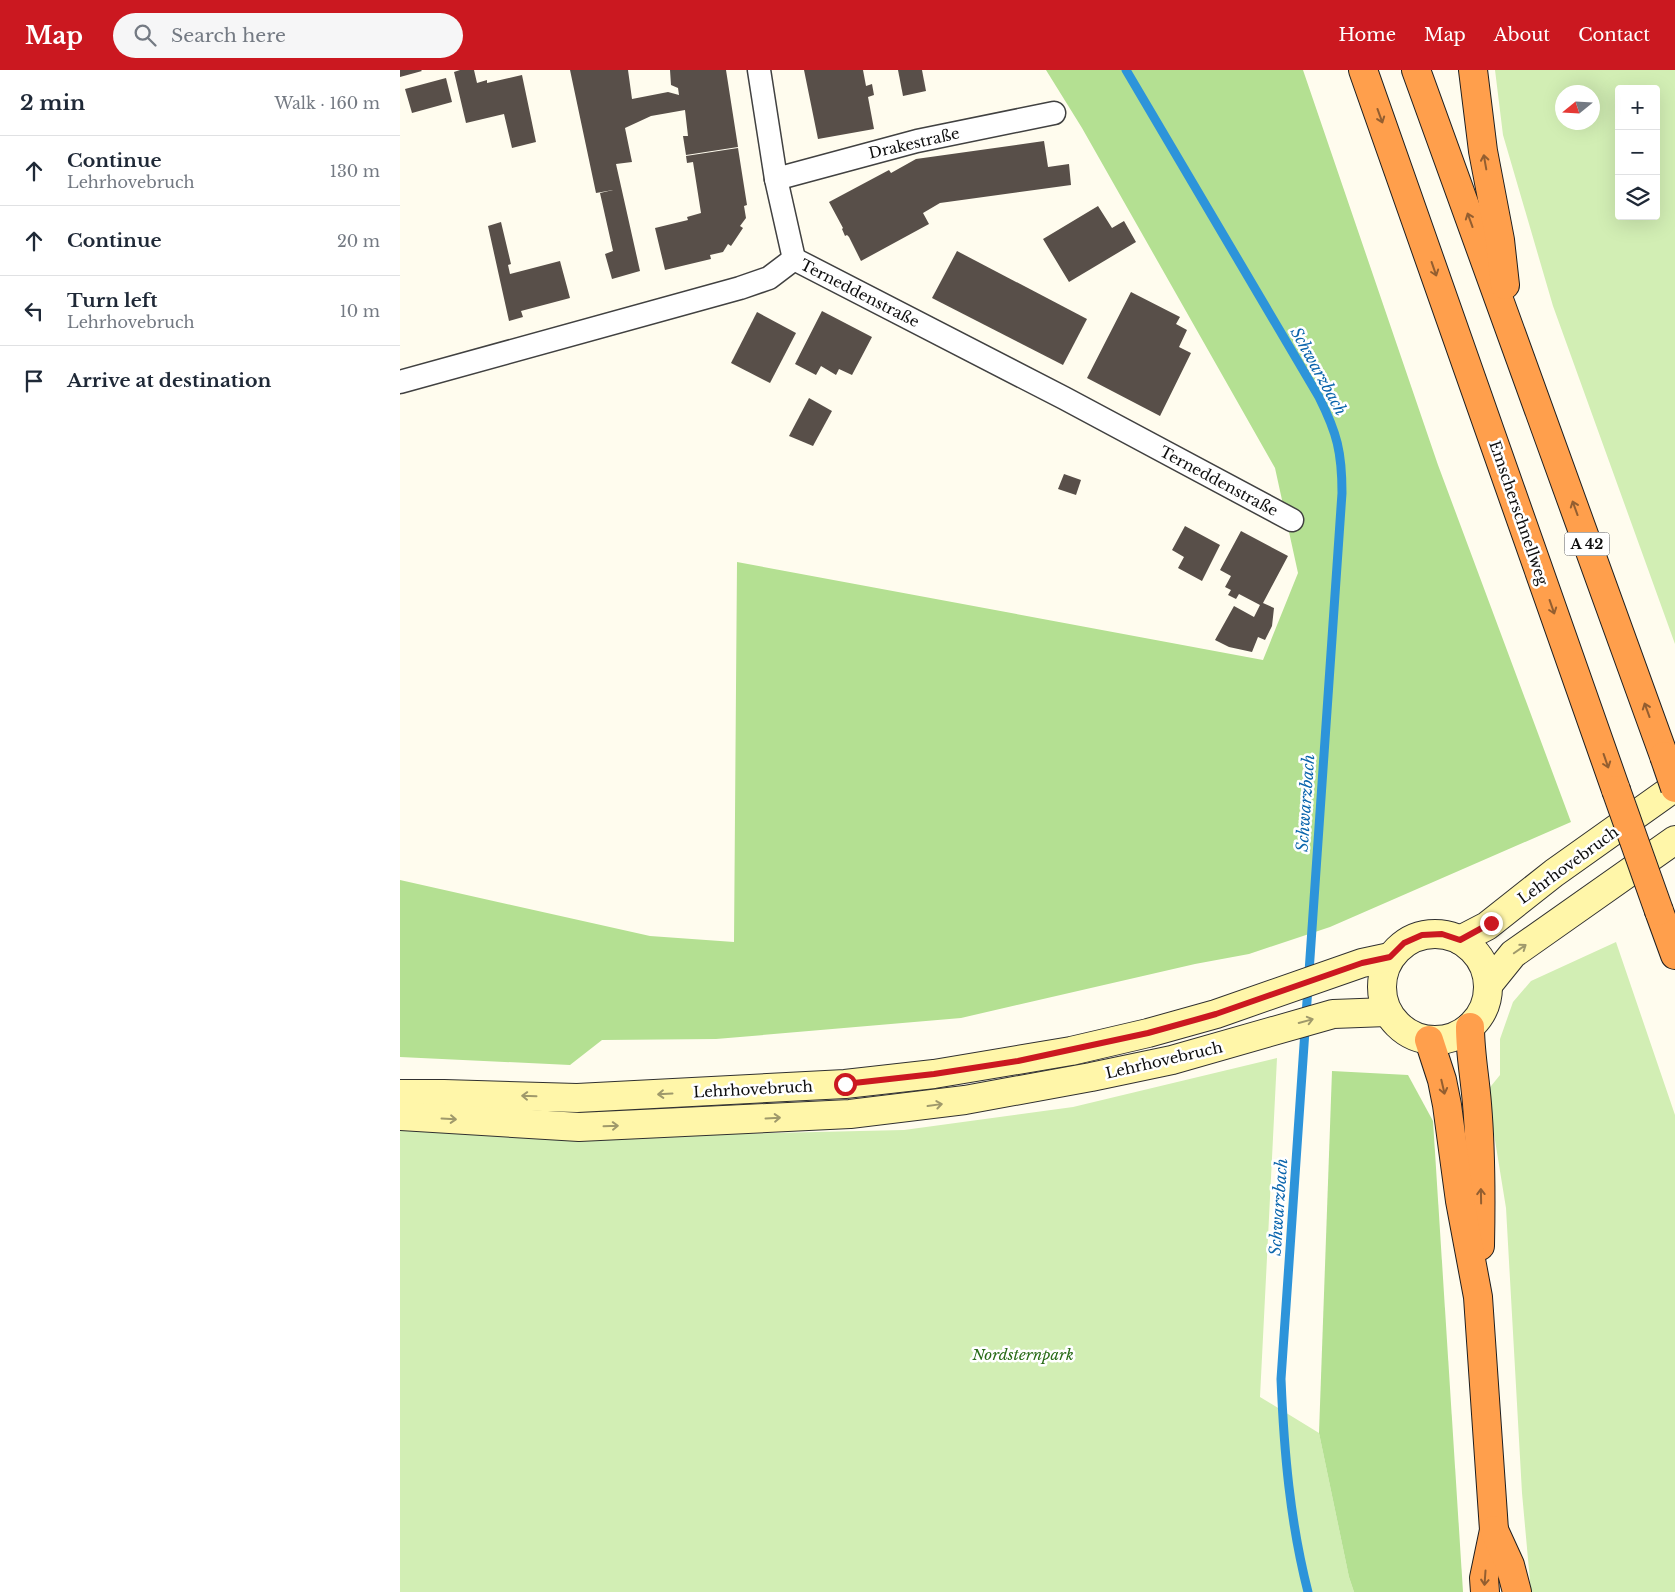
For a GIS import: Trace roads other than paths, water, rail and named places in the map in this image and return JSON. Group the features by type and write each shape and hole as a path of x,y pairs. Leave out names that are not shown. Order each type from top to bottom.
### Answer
{"highway":[{"name":"Emscherschnellweg","path":"1363,70 1675,955"},
{"name":"A 42","path":"1416,70 1675,788"},
{"path":"1473,70 1484,151 1500,240 1511,331"},
{"path":"1470,1027 1470,1052 1477,1102 1481,1199 1478,1297 1494,1530 1484,1578 1485,1592"},
{"path":"1429,1040 1442,1080 1447,1105 1460,1201 1478,1297"},
{"path":"1494,1530 1510,1564 1517,1592"}],"street":[{"path":"759,70 776,178 794,259"},
{"name":"Drakestraße","path":"776,178 917,141 1054,112"},
{"name":"Terneddenstraße","path":"400,382 740,288 769,278 794,259 1056,394 1292,520"},
{"name":"Lehrhovebruch","path":"1460,940 1487,926 1554,873 1675,788"},
{"path":"1488,985 1514,954 1675,840"},
{"path":"1442,934 1460,940 1472,948 1486,972 1488,997 1484,1008 1470,1027 1451,1038 1429,1040 1412,1036 1398,1026 1387,1012 1382,994 1382,984 1383,975 1390,957 1404,943 1422,935 1442,934"},
{"name":"Lehrhovebruch","path":"400,1094 577,1098 845,1084 934,1074 1070,1051 1148,1033 1216,1014 1280,990 1362,963 1390,957"},
{"name":"Lehrhovebruch","path":"400,1116 579,1127 850,1114 964,1100 1092,1077 1172,1060 1333,1014 1387,1012"}],"waterway":[{"name":"Schwarzbach","path":"1126,70 1319,397 1334,432 1341,466 1342,493 1281,1379 1292,1513 1308,1592"}],"park label":[{"name":"Nordsternpark","path":"1023,1354"}]}
